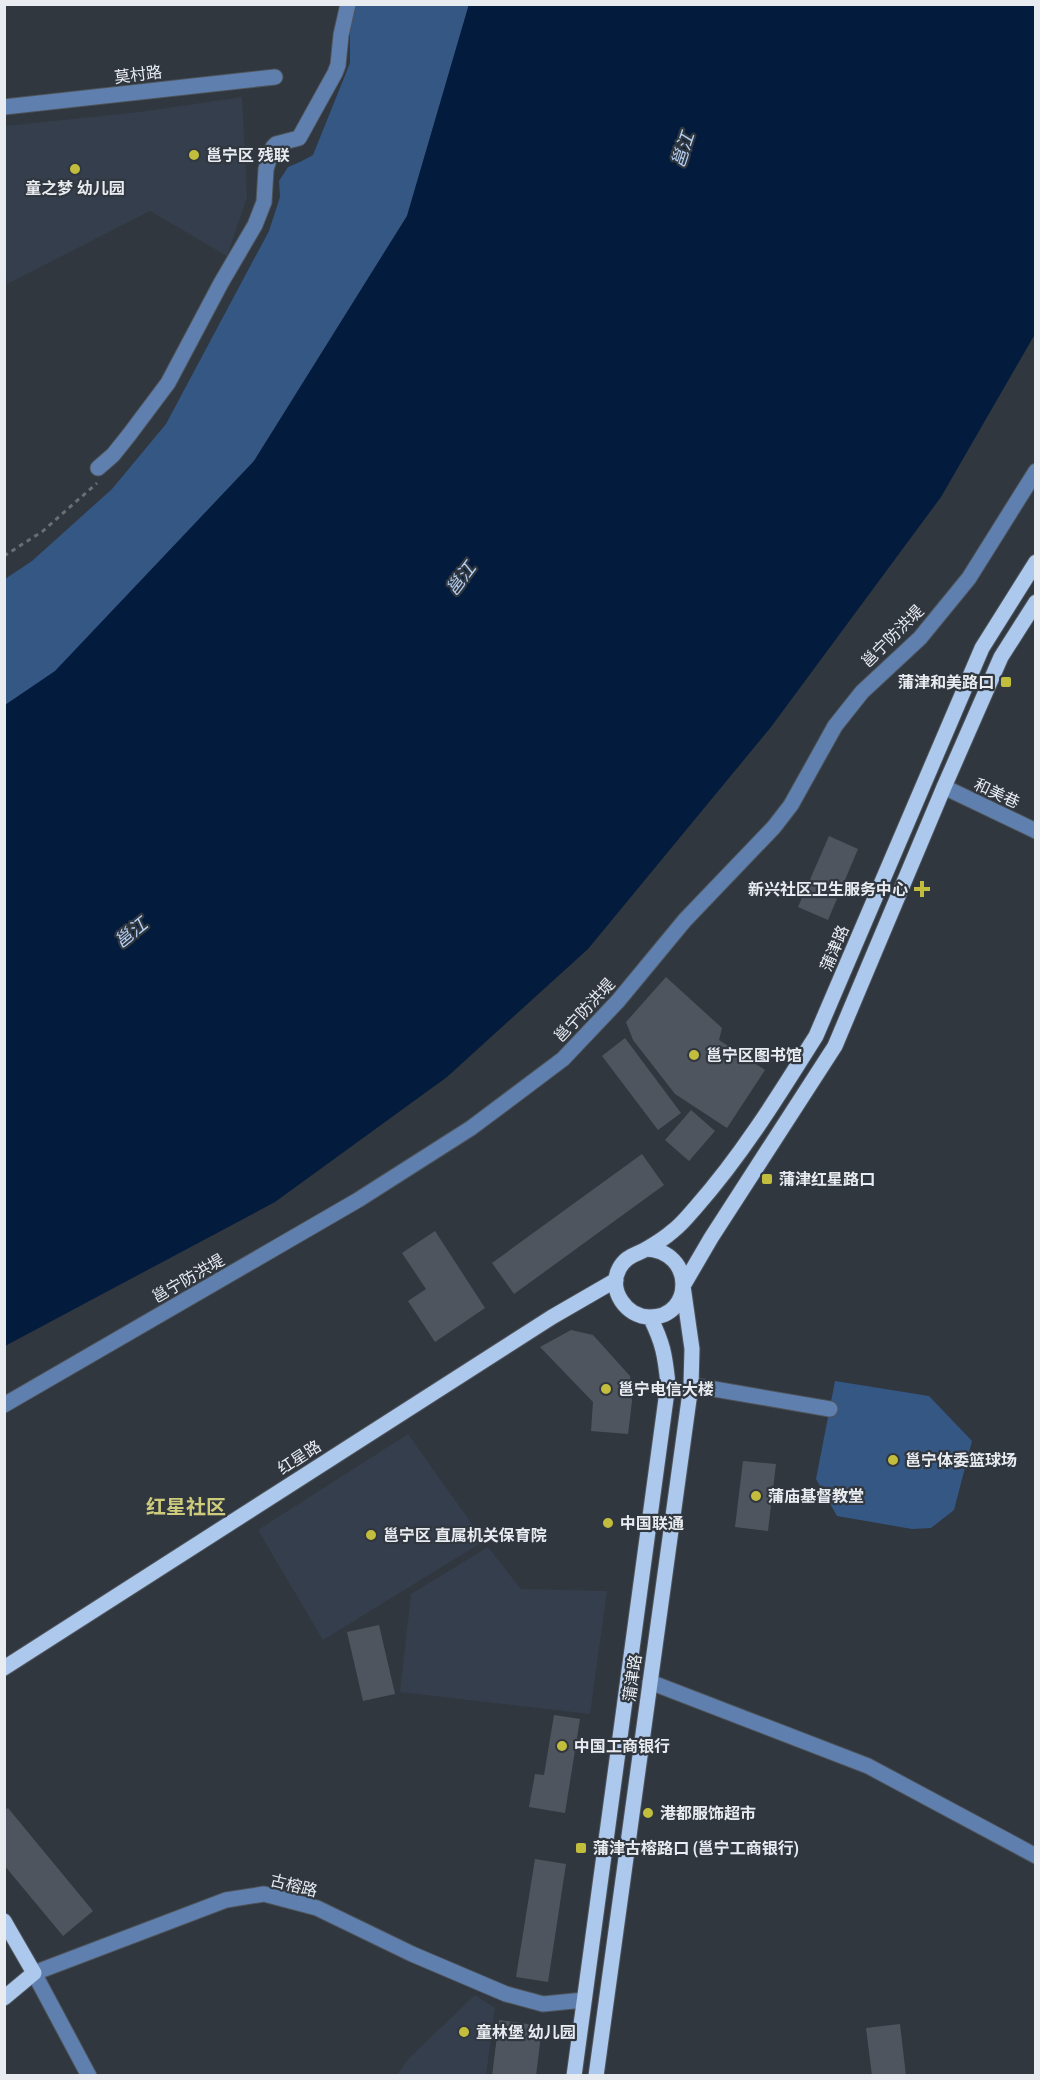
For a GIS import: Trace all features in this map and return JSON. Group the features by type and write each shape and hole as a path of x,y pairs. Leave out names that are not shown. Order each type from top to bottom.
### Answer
{"main road":[{"name":"蒲津路","path":"646,1250 674,1230 727,1171 782,1091 816,1036 982,648 1035,562"},
{"path":"616,1280 621,1302 639,1316 659,1316 669,1311 681,1296 683,1286 711,1238 835,1046 1001,657 1035,602"},
{"name":"蒲津路","path":"596,2076 691,1385 692,1349 683,1276 673,1259 656,1250 635,1253 619,1269 616,1280"},
{"name":"红星路","path":"4,1668 552,1317 616,1280"},
{"name":"蒲津路","path":"574,2076 668,1384 661,1337 650,1317"},
{"path":"4,1922 34,1973 4,1998"}],"street":[{"path":"98,468 113,455 168,384 221,283 255,225 264,202 266,170 273,147 276,144 300,138 338,65 341,35 348,4"},
{"name":"莫村路","path":"4,107 275,77"},
{"name":"邕宁防洪堤","path":"4,1405 358,1200 471,1128 563,1059 618,1001 685,920 774,827 791,804 836,726 862,692 920,638 969,578 1035,471"},
{"name":"和美巷","path":"944,787 1035,831"},
{"path":"691,1385 830,1409"},
{"path":"650,1682 868,1766 1035,1856"},
{"name":"古榕路","path":"34,1973 225,1899 264,1894 316,1908 412,1954 506,1994 543,2004 584,2000"},
{"path":"34,1973 89,2076"}],"shaded area":[{"path":"355,5 469,5 407,216 254,461 55,672 5,705 5,579 32,561 112,489 166,424 269,231 280,197 279,181 288,167 313,155 350,63 350,28"},
{"path":"242,97 247,197 227,256 150,211 7,284 4,250 5,126 140,112"},
{"name":"邕宁体委篮球场","path":"835,1381 929,1396 972,1441 954,1510 931,1528 912,1529 837,1516 816,1479"},
{"name":"邕宁区 直属机关保育院","path":"408,1434 484,1541 323,1640 258,1530"},
{"path":"488,1547 521,1589 607,1591 590,1714 400,1692 411,1594"},
{"name":"童林堡 幼儿园","path":"475,1995 495,2008 486,2075 397,2075 410,2057"}],"water":[{"name":"邕江","path":"469,4 1035,5 1035,334 941,497 771,727 588,949 447,1077 275,1202 5,1346 5,705 55,671 254,461 407,216"}],"building":[{"path":"829,836 858,849 828,920 798,907"},
{"name":"邕宁区图书馆","path":"666,977 722,1028 719,1040 765,1070 727,1128 675,1094 633,1040 626,1022"},
{"path":"625,1038 681,1113 658,1130 602,1056"},
{"path":"691,1110 715,1131 689,1161 665,1140"},
{"path":"642,1154 664,1185 514,1294 492,1263"},
{"path":"435,1231 485,1308 435,1342 408,1301 426,1289 402,1253"},
{"name":"邕宁电信大楼","path":"571,1330 593,1335 630,1376 632,1401 628,1434 591,1431 593,1402 540,1347"},
{"name":"蒲庙基督教堂","path":"743,1461 776,1464 768,1531 735,1527"},
{"path":"379,1625 395,1694 363,1701 347,1632"},
{"name":"中国工商银行","path":"554,1715 580,1719 565,1813 529,1807 535,1774 544,1775"},
{"path":"8,1808 93,1911 63,1936 4,1865 4,1811"},
{"path":"535,1859 566,1864 548,1982 516,1977"},
{"path":"499,2020 542,2026 536,2076 492,2076"},
{"path":"900,2024 906,2076 872,2076 866,2028"}],"place":[{"name":"邕宁区 残联","path":"194,155"},
{"name":"童之梦 幼儿园","path":"75,169"},
{"name":"蒲津和美路口","path":"1006,682"},
{"name":"新兴社区卫生服务中心","path":"922,889"},
{"name":"邕宁区图书馆","path":"694,1055"},
{"name":"蒲津红星路口","path":"767,1179"},
{"name":"邕宁电信大楼","path":"606,1389"},
{"name":"邕宁体委篮球场","path":"893,1460"},
{"name":"蒲庙基督教堂","path":"756,1496"},
{"name":"中国联通","path":"608,1523"},
{"name":"邕宁区 直属机关保育院","path":"371,1535"},
{"name":"中国工商银行","path":"562,1746"},
{"name":"港都服饰超市","path":"648,1813"},
{"name":"蒲津古榕路口 (邕宁工商银行)","path":"581,1848"},
{"name":"童林堡 幼儿园","path":"464,2032"}],"district":[{"name":"红星社区","path":"186,1507"}]}
